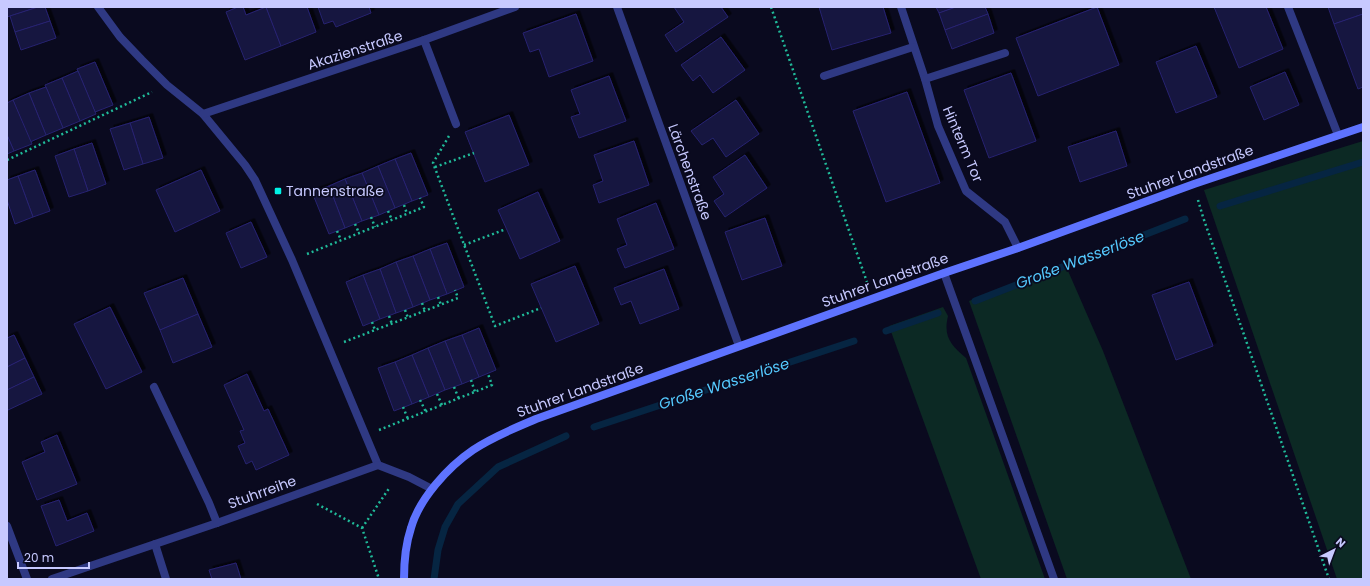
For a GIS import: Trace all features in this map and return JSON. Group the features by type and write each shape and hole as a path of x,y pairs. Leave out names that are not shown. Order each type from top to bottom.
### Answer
{"street":[{"path":"98,7 120,37 167,85 203,114 246,165 255,180 292,260 378,465 421,482 432,489"},
{"name":"Akazienstraße","path":"203,114 424,40 515,7"},
{"name":"Lärchenstraße","path":"617,7 739,346"},
{"name":"Hinterm Tor","path":"900,7 925,79 938,126 966,191 1005,222 1018,248"},
{"path":"1288,7 1338,135"},
{"path":"424,40 456,124"},
{"path":"824,76 913,47"},
{"path":"925,79 1005,53"},
{"name":"Stuhrer Landstraße","path":"404,579 404,568 411,527 420,506 432,489 449,470 473,450 506,432 536,419 873,298 1018,248 1194,184 1363,127"},
{"path":"944,273 1054,579"},
{"path":"154,387 217,523"},
{"name":"Stuhrreihe","path":"52,579 217,523 378,465"},
{"path":"7,526 27,579"},
{"path":"156,544 166,579"}],"path":[{"path":"771,7 873,298"},
{"path":"7,160 167,85"},
{"path":"456,124 433,163 495,326 541,308"},
{"path":"435,167 474,153"},
{"path":"1194,184 1203,216 1329,579"},
{"path":"292,260 424,207 420,198"},
{"path":"404,205 407,214"},
{"path":"388,211 392,220"},
{"path":"371,218 375,227"},
{"path":"355,224 359,233"},
{"path":"464,245 506,229"},
{"path":"337,231 341,240"},
{"path":"329,348 458,298 455,290"},
{"path":"438,297 441,305"},
{"path":"422,303 425,311"},
{"path":"405,310 408,318"},
{"path":"389,316 392,324"},
{"path":"372,322 374,330"},
{"path":"366,436 492,385 488,374"},
{"path":"471,380 475,392"},
{"path":"454,387 459,399"},
{"path":"437,394 442,406"},
{"path":"420,400 426,412"},
{"path":"403,407 408,419"},
{"path":"362,528 400,473"},
{"path":"297,493 362,528 379,579"}],"green space":[{"path":"1363,141 1363,579 1337,579 1204,190"},
{"path":"1065,264 1103,351 1191,579 1067,579 969,301"},
{"path":"943,307 948,316 948,335 952,345 966,358 1045,579 981,579 889,326"}],"building":[{"path":"7,7 38,7 7,17"},
{"path":"38,7 45,7 50,21 15,32 10,16"},
{"path":"238,7 243,7 246,15 266,7 281,46 245,60 226,12"},
{"path":"266,7 307,7 316,32 281,46"},
{"path":"318,7 369,7 371,13 336,27 333,21 324,24"},
{"path":"674,7 721,7 728,17 676,52 665,35 684,22"},
{"path":"819,7 883,7 891,33 832,50"},
{"path":"936,7 956,7 939,13"},
{"path":"956,7 985,7 988,14 945,30 939,13"},
{"path":"1097,7 1119,65 1038,96 1016,38"},
{"path":"1214,7 1266,7 1283,49 1239,68"},
{"path":"1328,7 1363,7 1363,14 1334,24"},
{"path":"576,14 593,61 549,77 539,49 530,52 523,33"},
{"path":"988,14 994,33 952,49 945,30"},
{"path":"1363,14 1363,87 1358,89 1334,24"},
{"path":"50,21 56,38 21,50 15,32"},
{"path":"721,37 745,70 713,93 700,75 693,81 681,65"},
{"path":"1196,46 1217,97 1176,113 1156,62"},
{"path":"95,62 113,105 95,112 77,69"},
{"path":"78,71 96,114 80,121 62,78"},
{"path":"1285,72 1299,105 1264,120 1250,87"},
{"path":"1011,73 1036,141 989,158 964,90"},
{"path":"609,76 626,121 579,138 571,117 580,114 571,90"},
{"path":"62,78 80,121 63,128 45,85"},
{"path":"46,87 63,128 46,135 29,93"},
{"path":"907,92 940,183 886,202 853,111"},
{"path":"29,93 46,135 30,142 13,100"},
{"path":"13,100 32,144 14,151 7,135 7,103"},
{"path":"736,100 759,134 726,157 713,138 702,145 691,131"},
{"path":"509,115 529,165 485,182 465,132"},
{"path":"149,117 163,158 143,164 130,123"},
{"path":"130,123 143,164 124,170 110,129"},
{"path":"1116,131 1127,166 1080,182 1068,147"},
{"path":"7,135 14,151 7,154"},
{"path":"634,141 649,185 599,203 593,185 603,181 594,155"},
{"path":"92,143 106,184 88,191 74,149"},
{"path":"74,149 88,191 69,197 55,156"},
{"path":"411,153 428,195 412,201 395,159"},
{"path":"745,155 767,188 725,217 714,201 724,194 713,177"},
{"path":"395,159 412,201 395,208 378,166"},
{"path":"378,166 395,208 379,215 362,173"},
{"path":"35,170 50,211 33,217 18,176"},
{"path":"201,170 220,211 175,232 156,190"},
{"path":"362,173 379,215 362,221 345,179"},
{"path":"18,176 33,217 15,224 7,200 7,180"},
{"path":"345,179 362,221 345,228 329,186"},
{"path":"329,186 345,228 329,234 312,192"},
{"path":"538,192 560,241 520,259 498,210"},
{"path":"656,203 674,249 625,268 617,249 627,245 617,219"},
{"path":"765,218 782,266 742,280 725,232"},
{"path":"251,222 267,257 241,268 226,233"},
{"path":"447,243 464,287 447,294 430,249"},
{"path":"430,249 447,294 430,300 413,256"},
{"path":"413,256 430,300 413,307 396,262"},
{"path":"396,262 413,307 396,313 380,269"},
{"path":"575,266 599,324 556,342 531,284"},
{"path":"380,269 396,313 380,319 363,275"},
{"path":"664,269 679,309 640,324 631,301 621,305 614,288"},
{"path":"363,275 380,319 363,326 346,282"},
{"path":"183,278 198,314 160,330 144,293"},
{"path":"1189,282 1213,346 1176,360 1152,295"},
{"path":"110,307 142,372 106,389 74,324"},
{"path":"198,314 212,347 173,363 160,330"},
{"path":"479,328 496,370 479,377 462,335"},
{"path":"14,335 25,358 7,367 7,338"},
{"path":"462,335 479,377 462,384 445,341"},
{"path":"445,341 462,384 445,390 428,348"},
{"path":"428,348 445,390 429,397 412,355"},
{"path":"412,355 429,397 412,404 395,362"},
{"path":"25,358 34,377 7,390 7,367"},
{"path":"395,362 412,404 394,411 378,368"},
{"path":"247,374 264,411 268,409 289,455 256,470 252,461 246,464 238,446 245,443 240,431 244,430 224,385"},
{"path":"34,377 42,394 8,410 7,390"},
{"path":"57,435 77,484 37,500 22,462 45,452 41,442"},
{"path":"59,500 67,521 87,513 94,531 56,546 41,506"},
{"path":"236,563 241,579 212,579 209,570"}],"waterway":[{"name":"Große Wasserlöse","path":"1220,206 1363,162"},
{"name":"Große Wasserlöse","path":"975,301 1185,219"},
{"name":"Große Wasserlöse","path":"886,331 938,313"},
{"name":"Große Wasserlöse","path":"594,427 854,341"},
{"name":"Große Wasserlöse","path":"434,579 438,550 445,527 458,504 498,467 566,436"}],"place":[{"name":"Tannenstraße","path":"278,191"}]}
